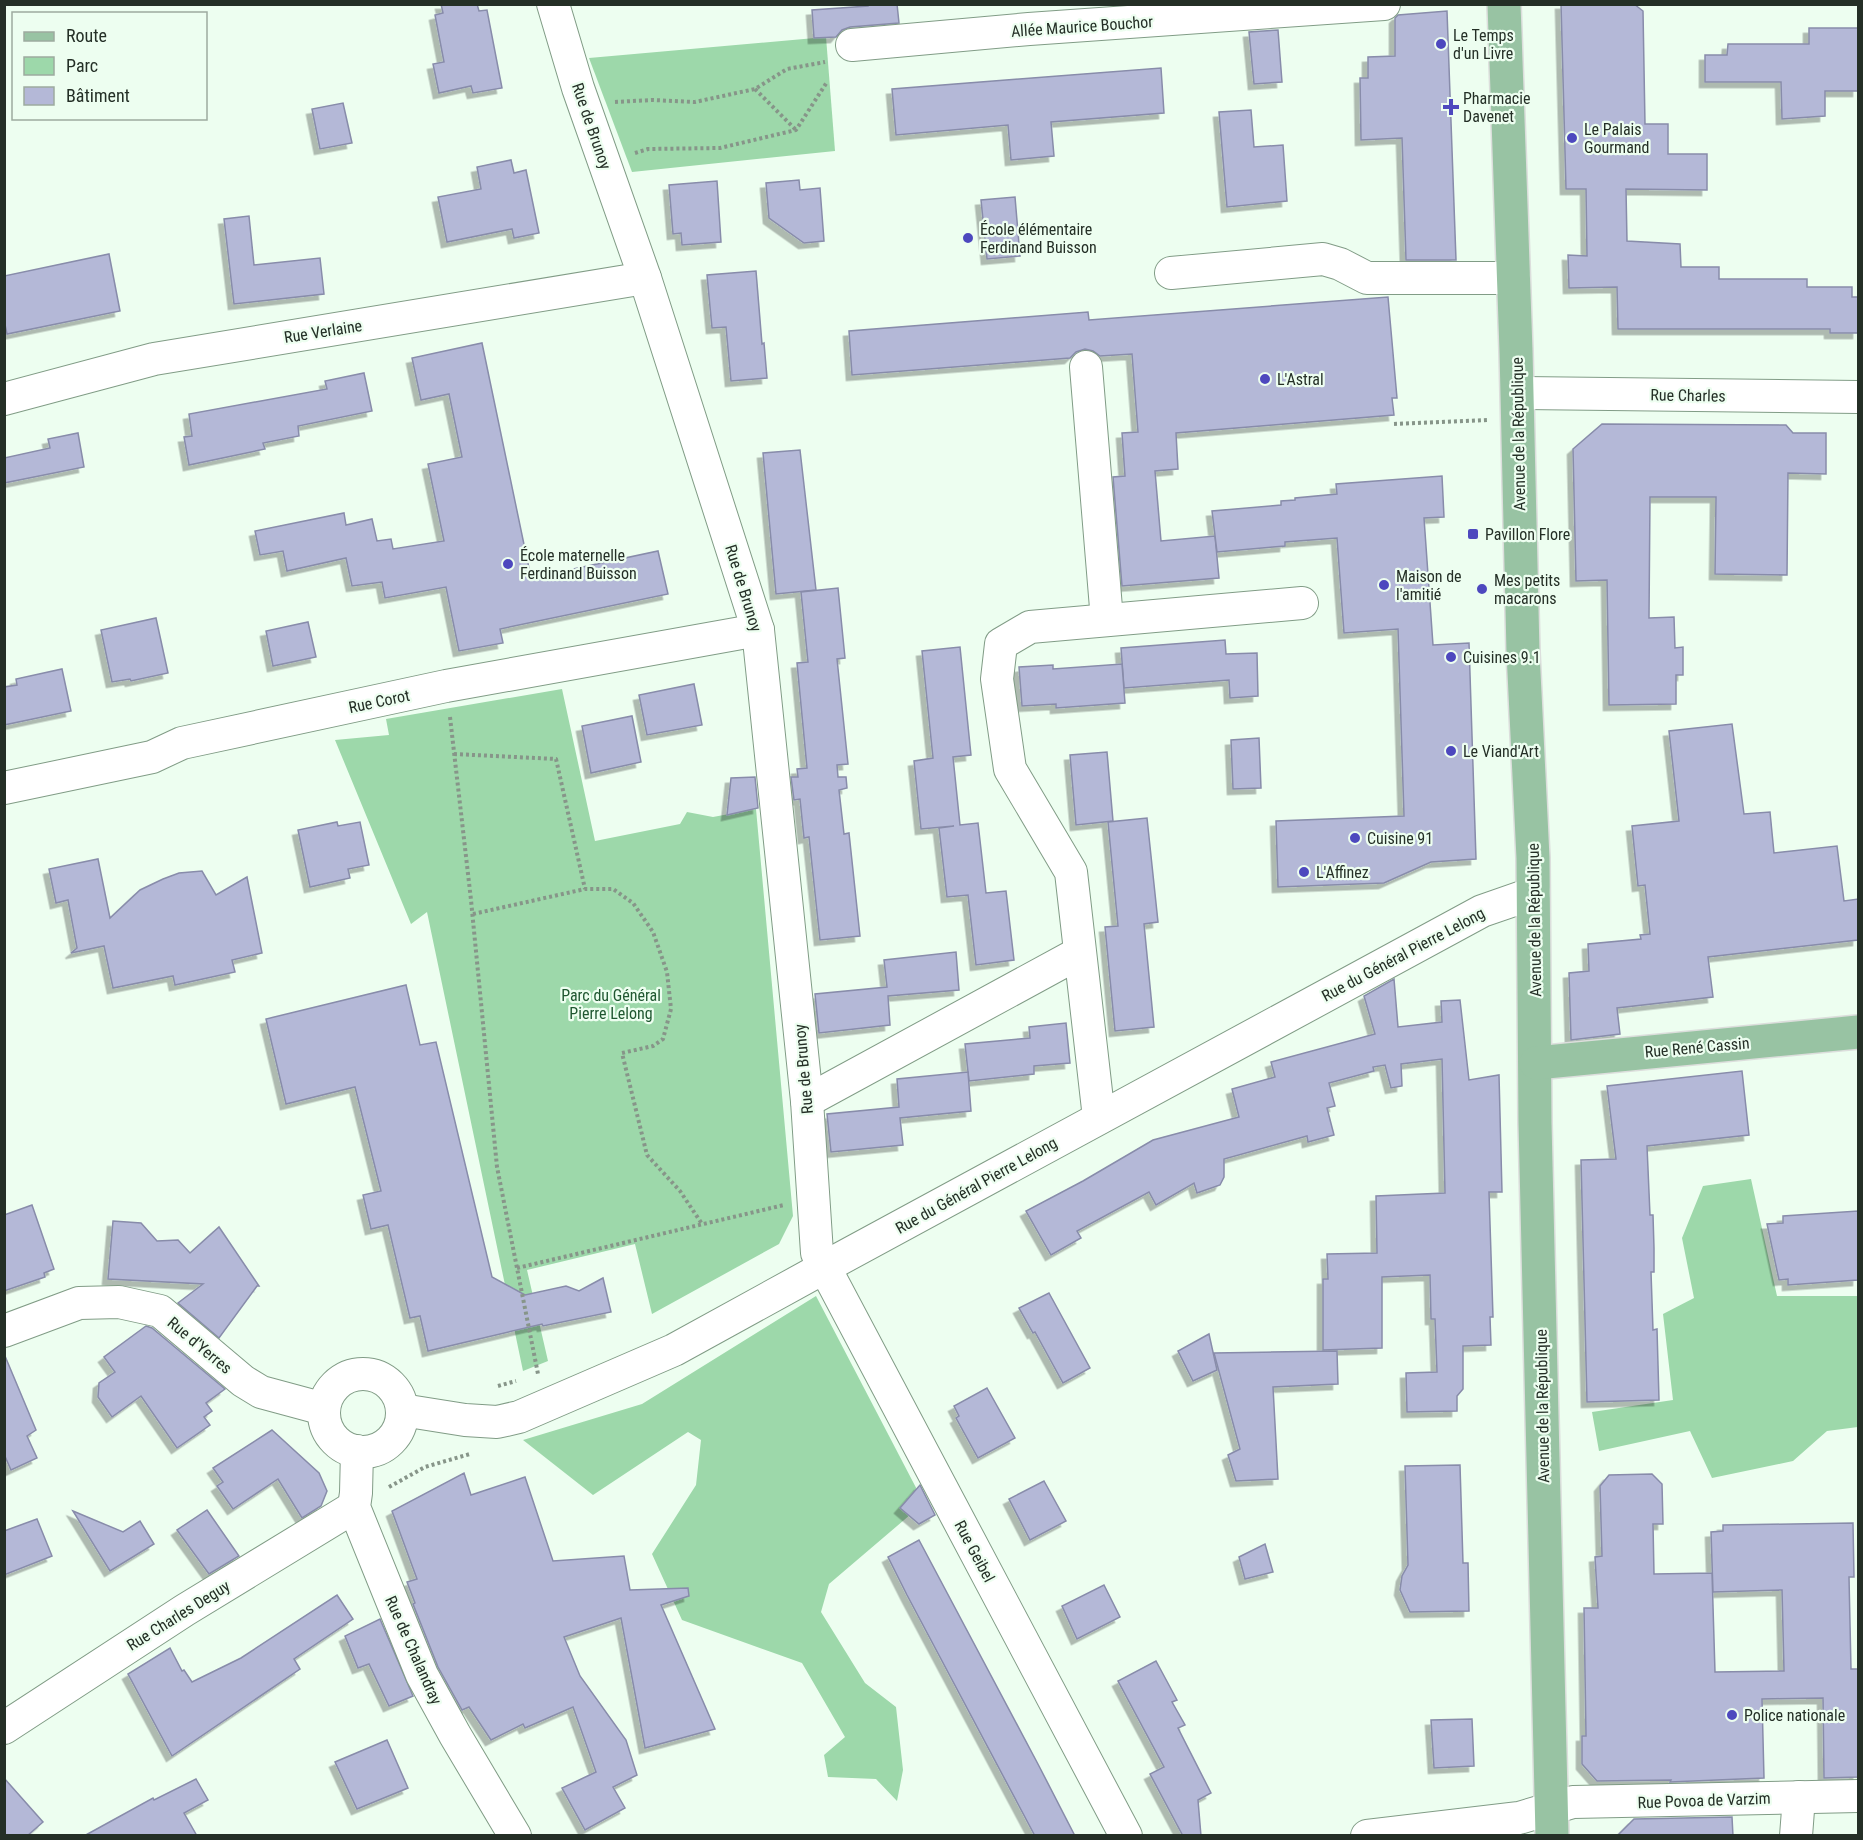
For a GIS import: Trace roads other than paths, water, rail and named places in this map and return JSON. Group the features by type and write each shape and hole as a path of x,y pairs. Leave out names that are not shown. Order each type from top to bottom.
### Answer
{"main road":[{"name":"Avenue de la République","path":"1504,4 1514,278 1522,652 1534,893 1535,1123 1552,1822"},
{"name":"Rue René Cassin","path":"1536,1063 1858,1032"}],"street":[{"name":"Rue de Brunoy","path":"553,4 586,110 645,278 758,630 807,1101 817,1253 825,1267"},
{"name":"Allée Maurice Bouchor","path":"857,44 1029,29 1383,4"},
{"path":"1171,273 1323,259 1340,264 1367,278 1514,278"},
{"name":"Rue Verlaine","path":"4,399 154,359 645,278"},
{"path":"1086,367 1107,620"},
{"name":"Rue Charles","path":"1517,406 1858,397"},
{"path":"1099,1118 1071,872 1010,770 997,679 1001,644 1030,627 1302,603"},
{"name":"Rue Corot","path":"4,788 152,757 182,743 446,686 758,630"},
{"name":"Rue du Général Pierre Lelong","path":"402,1410 465,1420 497,1422 519,1416 674,1350 1482,910 1534,893"},
{"path":"807,1101 1079,953"},
{"name":"Rue Geibel","path":"825,1267 1126,1836"},
{"name":"Rue d'Yerres","path":"4,1331 79,1303 119,1302 160,1311 243,1381 261,1392 324,1409"},
{"path":"364,1373 385,1381 394,1388 402,1410 397,1432 390,1441 369,1452 346,1448 336,1441 329,1432 324,1409 326,1398 333,1388 352,1375 364,1373"},
{"name":"Rue de Chalandray","path":"357,1451 354,1507 422,1675 515,1836"},
{"name":"Rue Charles Deguy","path":"4,1728 184,1610 354,1507"},
{"name":"Rue Povoa de Varzim","path":"1367,1836 1519,1818 1552,1822 1573,1802 1858,1796"},
{"path":"1796,1836 1799,1797"}],"place":[{"name":"Le Temps d'un Livre","path":"1441,44"},
{"name":"Pharmacie Davenet","path":"1451,107"},
{"name":"Le Palais Gourmand","path":"1572,138"},
{"name":"École élémentaire Ferdinand Buisson","path":"968,238"},
{"name":"L'Astral","path":"1265,379"},
{"name":"Pavillon Flore","path":"1473,534"},
{"name":"École maternelle Ferdinand Buisson","path":"508,564"},
{"name":"Maison de l'amitié","path":"1384,585"},
{"name":"Mes petits macarons","path":"1482,589"},
{"name":"Cuisines 9.1","path":"1451,657"},
{"name":"Le Viand'Art","path":"1451,751"},
{"name":"Cuisine 91","path":"1355,838"},
{"name":"L'Affinez","path":"1304,872"},
{"name":"Police nationale","path":"1732,1715"}],"park label":[{"name":"Parc du Général Pierre Lelong","path":"611,1004"}]}
